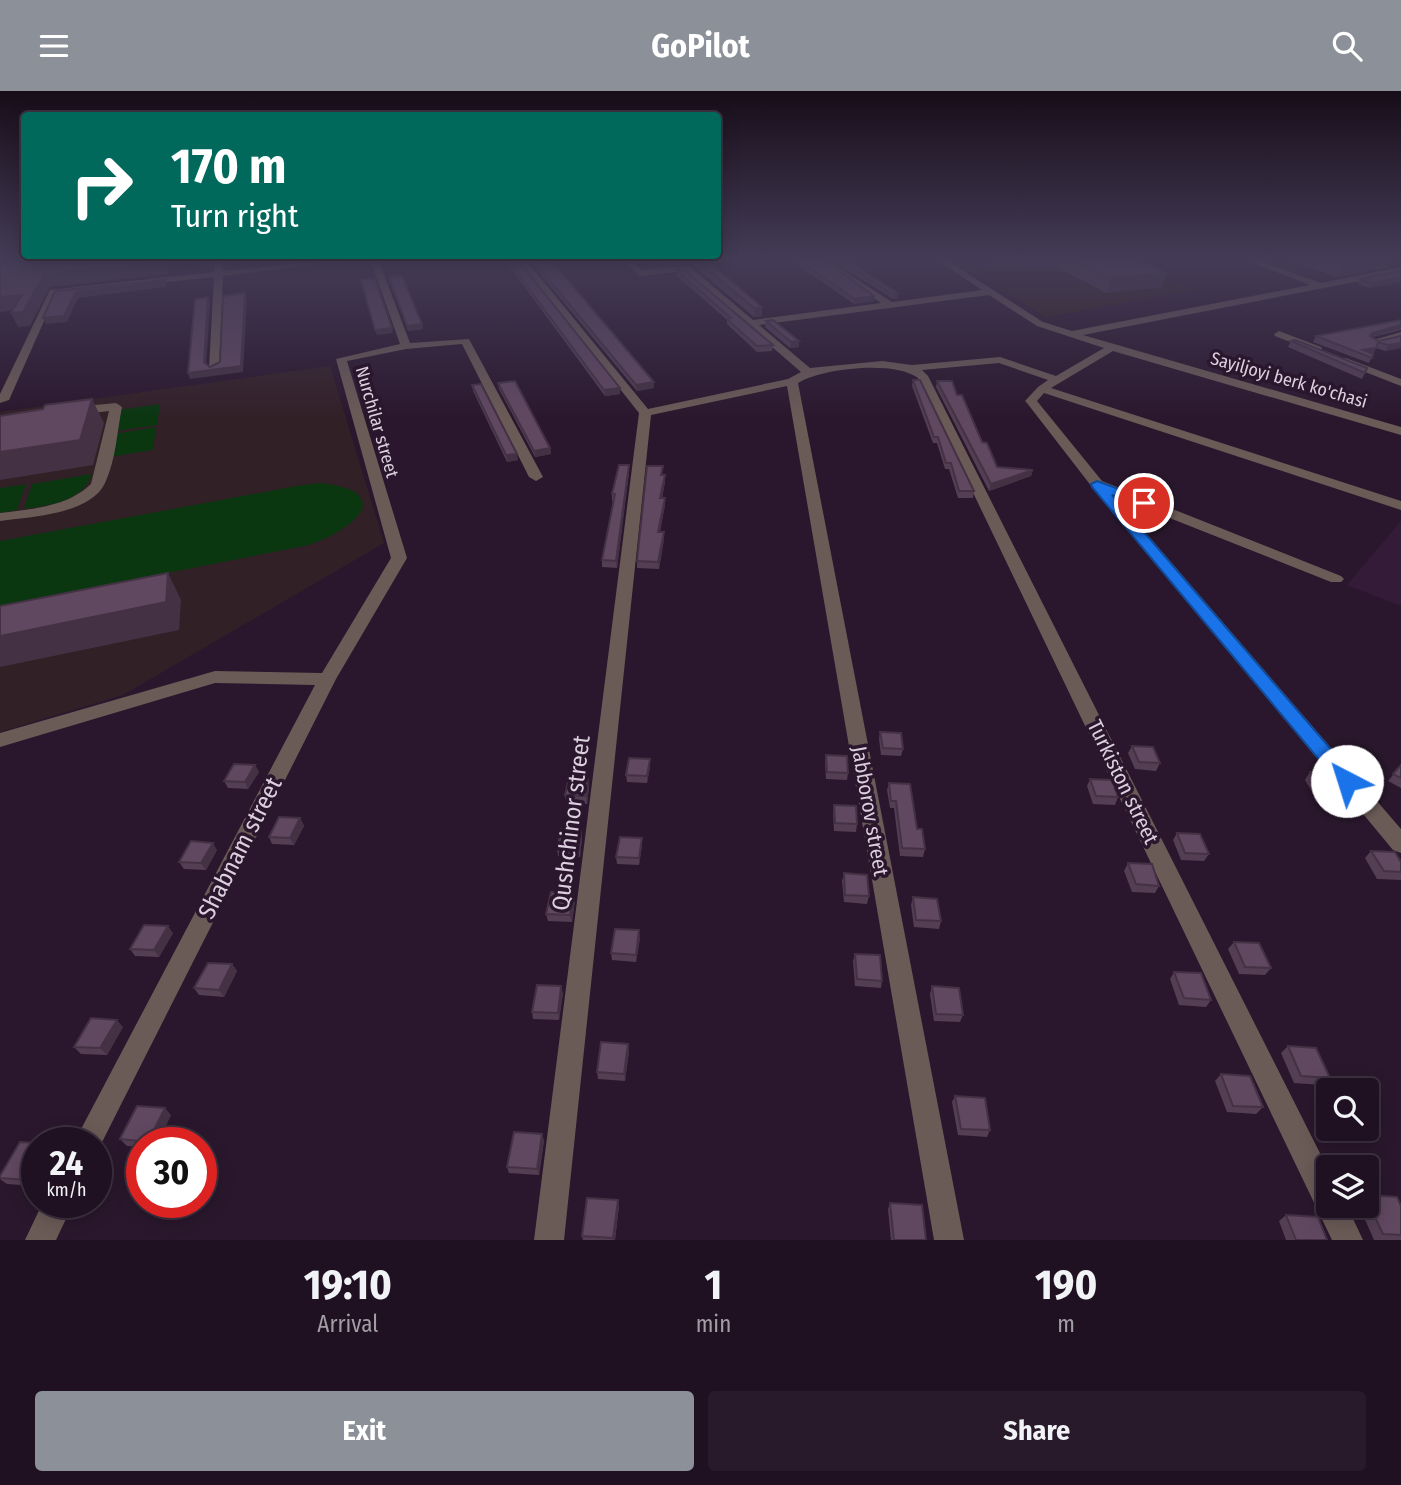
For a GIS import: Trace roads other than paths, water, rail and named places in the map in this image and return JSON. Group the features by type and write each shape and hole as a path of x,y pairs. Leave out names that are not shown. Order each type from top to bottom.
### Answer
{"street":[{"path":"3,400 43,313"},
{"path":"214,368 217,313"},
{"path":"394,313 406,346"},
{"path":"564,313 645,413 800,377 882,364 912,368 1000,360 1058,380"},
{"path":"738,313 800,377"},
{"path":"750,323 831,313"},
{"name":"Sayiljoyi berk ko'chasi","path":"1022,313 1040,324 1070,335 1401,431"},
{"path":"1070,335 1182,313"},
{"path":"1279,334 1328,353"},
{"path":"1375,341 1401,335"},
{"name":"Nurchilar street","path":"399,558 341,359 406,346 465,341 536,477"},
{"path":"1112,347 1042,389 1031,401 1097,484 1401,845"},
{"path":"1340,358 1401,383"},
{"name":"Turkiston street","path":"912,368 923,376 1316,1176"},
{"name":"Jabborov street","path":"800,377 949,1240"},
{"path":"1042,389 1401,506"},
{"path":"0,517 70,503 87,495 98,485 116,407 55,413"},
{"name":"Qushchinor street","path":"549,1240 645,413"},
{"path":"1379,425 1401,419"},
{"path":"1097,484 1336,579"},
{"name":"Shabnam street","path":"97,1127 327,679 399,558"},
{"path":"0,740 215,677 327,679"},
{"path":"40,1240 51,1218"},
{"path":"1337,1218 1348,1240"}]}
